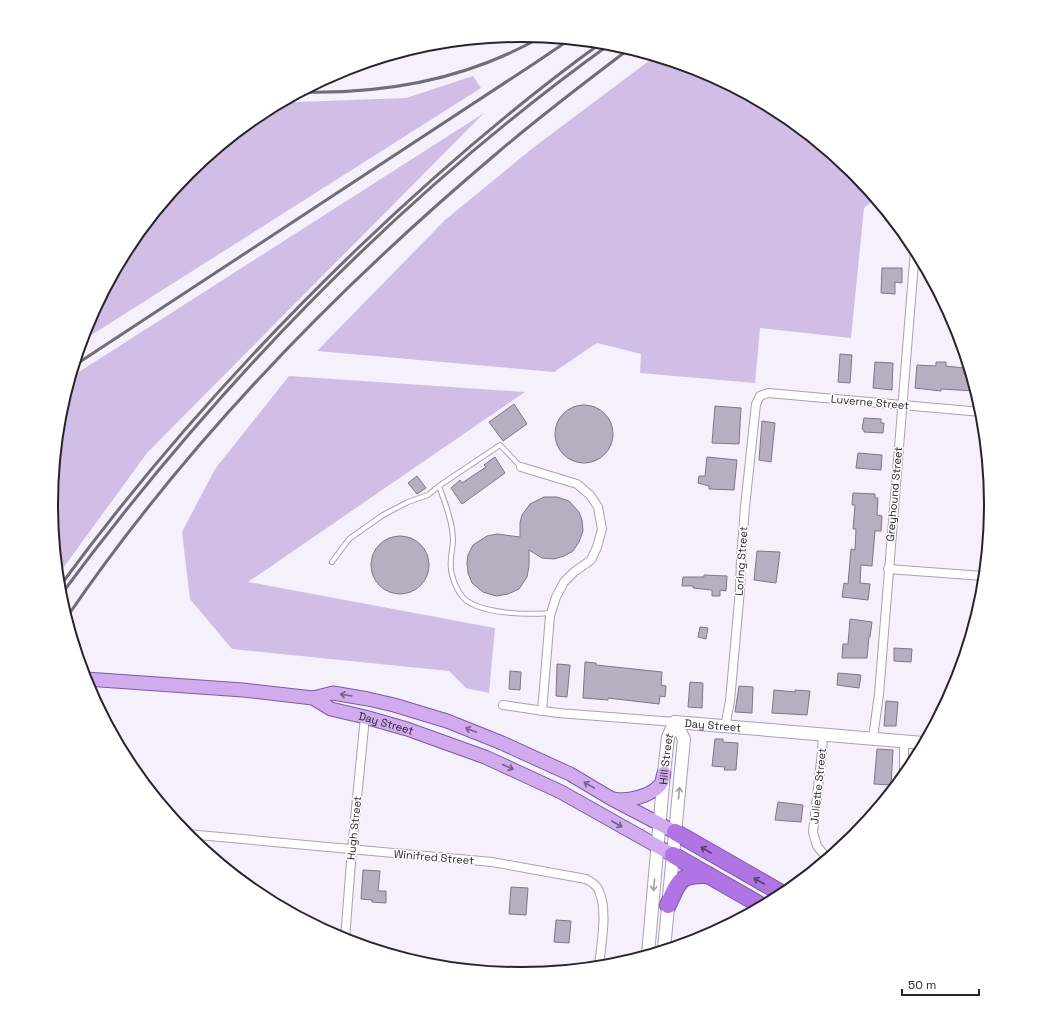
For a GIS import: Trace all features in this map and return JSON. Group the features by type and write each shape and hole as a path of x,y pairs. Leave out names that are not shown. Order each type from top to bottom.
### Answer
{"highway":[{"path":"675,832 776,890"},
{"path":"673,855 756,903"},
{"path":"668,904 678,884 683,878 708,875"}],"main road":[{"name":"Day Street","path":"93,680 244,690 314,698 333,693 368,699 446,721 502,742 570,774 612,799 675,832"},
{"name":"Day Street","path":"314,698 331,709 427,735 485,757 561,792 673,855"},
{"path":"612,799 620,800 636,797 650,792 660,785 664,773"}],"street":[{"name":"Greyhound Street","path":"873,738 879,694 901,405 915,263"},
{"name":"Luverne Street","path":"760,396 768,393 974,411"},
{"name":"Loring Street","path":"726,727 730,700 740,590 740,558 745,507 756,404 760,396"},
{"path":"521,467 577,484 590,495 598,507 602,529 597,547 591,560 574,572 564,582 556,597 551,613 542,711"},
{"path":"888,569 978,576"},
{"name":"Day Street","path":"503,705 542,711 918,742"},
{"name":"Hugh Street","path":"346,933 365,717"},
{"name":"Hill Street","path":"648,949 668,738 675,722"},
{"name":"Hill Street","path":"664,944 684,739 675,722"},
{"name":"Juliette Street","path":"823,734 813,832 817,846 824,854"},
{"path":"904,741 904,764"},
{"name":"Winifred Street","path":"197,835 492,862 506,866 577,876 586,879 600,891 602,903 602,929 599,960"}],"lane":[{"path":"332,562 349,539 383,515 408,502 428,495 500,445 521,467"},
{"path":"439,486 450,520 453,540 450,561 451,574 455,586 466,600 484,608 513,612 551,613"}],"shaded area":[{"path":"649,61 698,77 752,104 778,120 826,157 848,177 871,202 864,208 851,338 760,328 755,383 640,373 641,354 597,343 554,372 317,351 445,220 534,147"},
{"path":"473,76 481,88 91,335 106,300 120,273 154,223 194,177 239,138 264,120 294,102 406,98"},
{"path":"484,113 147,453 63,569 59,535 59,474 67,414 78,373"},
{"path":"289,376 525,392 248,582 495,628 489,693 466,688 449,671 232,649 190,599 182,532 215,469"}],"building":[{"path":"882,268 902,268 902,283 895,282 895,294 881,293"},
{"path":"840,354 852,355 850,383 838,382"},
{"path":"875,362 893,363 892,390 873,388"},
{"path":"936,362 946,362 946,366 963,368 969,391 941,389 941,391 915,388 917,365 936,366"},
{"path":"514,404 527,424 503,441 489,422"},
{"path":"584,405 595,407 608,418 611,423 613,434 611,445 600,458 595,461 584,463 573,461 560,450 557,445 555,434 557,423 568,410 573,407"},
{"path":"715,406 741,408 739,444 712,443"},
{"path":"864,418 881,419 881,423 884,423 883,433 864,432 862,429"},
{"path":"762,421 775,423 771,462 759,460"},
{"path":"858,453 882,455 881,470 856,468"},
{"path":"495,457 505,473 462,504 451,488 460,480 462,483 486,467 484,465"},
{"path":"707,457 737,460 734,490 709,489 709,486 698,483 699,476 705,476"},
{"path":"417,476 426,488 417,494 408,483"},
{"path":"853,493 875,494 875,498 878,498 877,515 882,516 881,531 875,531 872,566 861,565 860,583 870,584 868,600 842,597 844,583 848,584 851,549 855,550 856,529 853,529 855,505 852,505"},
{"path":"544,497 557,497 569,501 579,512 582,520 583,531 579,542 573,551 554,559 542,558 529,550 527,577 519,589 508,594 496,596 483,592 472,583 468,573 468,555 473,545 487,536 497,534 520,537 520,523 522,515 530,504"},
{"path":"394,536 406,536 421,544 429,559 429,571 421,586 406,594 394,594 379,586 371,571 371,559 379,544"},
{"path":"757,551 780,552 776,583 754,580"},
{"path":"704,575 727,576 726,591 720,590 720,596 712,596 712,590 693,588 693,586 682,586 683,577 704,577"},
{"path":"850,619 872,622 867,658 842,658 843,644 848,644"},
{"path":"700,627 708,628 706,639 698,637"},
{"path":"894,648 912,649 911,662 894,661"},
{"path":"585,662 596,663 596,665 662,672 661,685 666,686 665,697 660,696 659,704 608,698 608,700 583,698"},
{"path":"557,664 570,665 567,697 556,696"},
{"path":"510,671 521,672 520,690 509,689"},
{"path":"838,673 861,675 859,688 837,685"},
{"path":"690,682 703,683 702,708 688,707"},
{"path":"739,686 753,687 752,713 735,712"},
{"path":"774,690 795,692 795,690 810,691 807,715 772,713"},
{"path":"886,701 898,702 896,726 884,726"},
{"path":"715,739 723,739 723,742 738,743 736,770 724,770 725,767 712,766"},
{"path":"877,749 893,750 891,782 889,785 874,784"},
{"path":"778,802 803,805 801,822 775,820"},
{"path":"363,870 380,871 378,891 386,891 386,903 372,902 372,900 361,899"},
{"path":"511,887 528,888 526,915 509,914"},
{"path":"556,920 571,921 569,943 554,942"}],"railway":[{"path":"312,92 365,90 395,87 426,81 485,64 531,42"},
{"path":"82,361 563,44"},
{"path":"65,580 128,498 200,412 316,289 385,222 475,142 594,48"},
{"path":"66,588 119,519 182,443 247,370 314,299 384,230 457,165 532,103 603,50"},
{"path":"71,611 113,553 162,490 266,371 321,314 378,259 496,154 545,113 623,54"}]}
